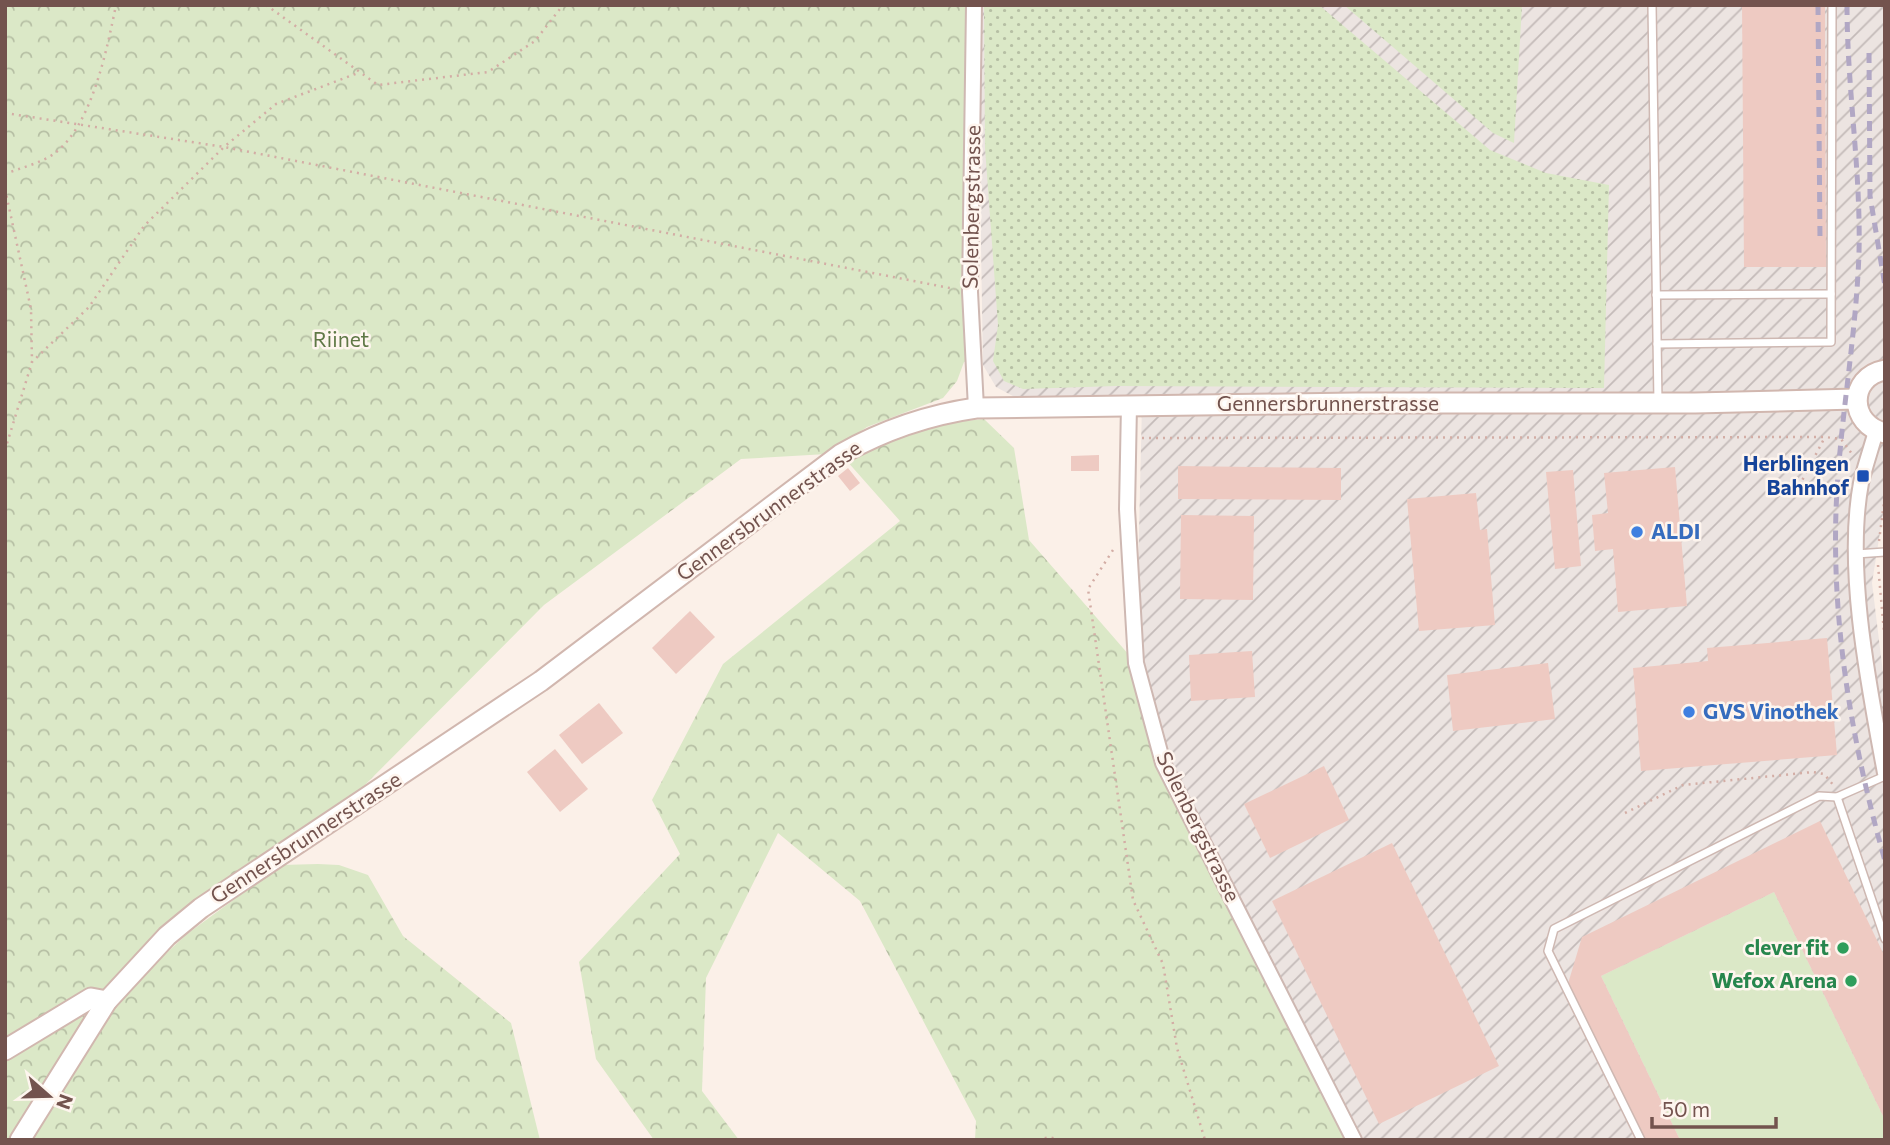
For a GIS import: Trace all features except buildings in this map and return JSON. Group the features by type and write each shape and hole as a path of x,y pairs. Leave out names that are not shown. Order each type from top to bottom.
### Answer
{"street":[{"name":"Solenbergstrasse","path":"974,5 970,292 976,408"},
{"path":"1885,370 1863,382 1856,399 1861,418 1880,432 1861,485 1856,554 1868,672 1885,774"},
{"name":"Gennersbrunnerstrasse","path":"20,1140 107,1002 137,965 201,908 509,704 841,454 890,429 930,416 976,408 1856,399"},
{"name":"Solenbergstrasse","path":"1129,405 1128,526 1136,663 1163,762 1354,1140"},
{"path":"5,1050 91,998 107,1002"}],"lane":[{"path":"1652,5 1658,403"},
{"path":"1657,344 1831,342 1832,5"},
{"path":"1656,295 1831,294"},
{"path":"1856,554 1882,553"},
{"path":"1641,1140 1548,951 1554,929 1819,796 1838,797 1885,774"},
{"path":"1838,797 1885,939"}],"path":[{"path":"5,174 55,153 81,124 107,48 116,5"},
{"path":"266,5 378,85 488,72 535,41 563,5"},
{"path":"32,362 89,307 144,226 224,147 276,104 358,73"},
{"path":"5,113 224,147 970,292"},
{"path":"5,189 32,309 32,362 5,450"},
{"path":"1128,438 1825,437 1841,439 1852,451 1861,485"},
{"path":"1796,492 1825,437"},
{"path":"1885,495 1879,524 1885,643"},
{"path":"1128,526 1088,589 1133,900 1163,964 1177,1048 1205,1140"},
{"path":"1625,813 1683,785 1813,772 1824,774 1834,783 1838,797"},
{"path":"1038,1140 1049,1137 1060,1140"}],"shaded area":[{"path":"977,5 1885,5 1885,501 1872,583 1885,689 1885,1140 1354,1140 1163,763 1136,663 1142,404 1022,401 996,387 983,365"}],"green space":[{"name":"Riinet","path":"5,5 974,5 973,360 964,362 957,381 943,398 867,427 827,454 741,459 544,605 348,802 160,934 118,974 86,1018 11,1140 5,1140"},
{"path":"984,5 1319,5 1490,150 1546,173 1609,185 1604,388 1116,386 1023,389 1004,381 993,361 998,325 985,148"},
{"path":"1344,5 1522,5 1514,143 1493,133"},
{"path":"984,419 1014,448 1029,540 1136,663 1163,763 1354,1140 975,1140 976,1121 860,901 778,833 706,978 702,1091 739,1140 654,1140 596,1059 579,962 680,854 652,800 723,664 900,521 846,460 930,428"},
{"path":"281,865 339,865 368,875 403,936 511,1023 540,1140 31,1140 106,1018 148,970 187,934"},
{"path":"1774,892 1885,1120 1885,1140 1680,1140 1601,976"}],"railway":[{"path":"1818,5 1820,240"},
{"path":"1847,5 1859,253 1855,318 1840,447 1836,511 1837,600 1854,732 1885,861"},
{"path":"1869,53 1870,196 1885,286"}],"place":[{"name":"Herblingen Bahnhof","path":"1863,476"},
{"name":"ALDI","path":"1637,532"},
{"name":"GVS Vinothek","path":"1689,712"},
{"name":"clever fit","path":"1843,948"},
{"name":"Wefox Arena","path":"1851,981"}]}
